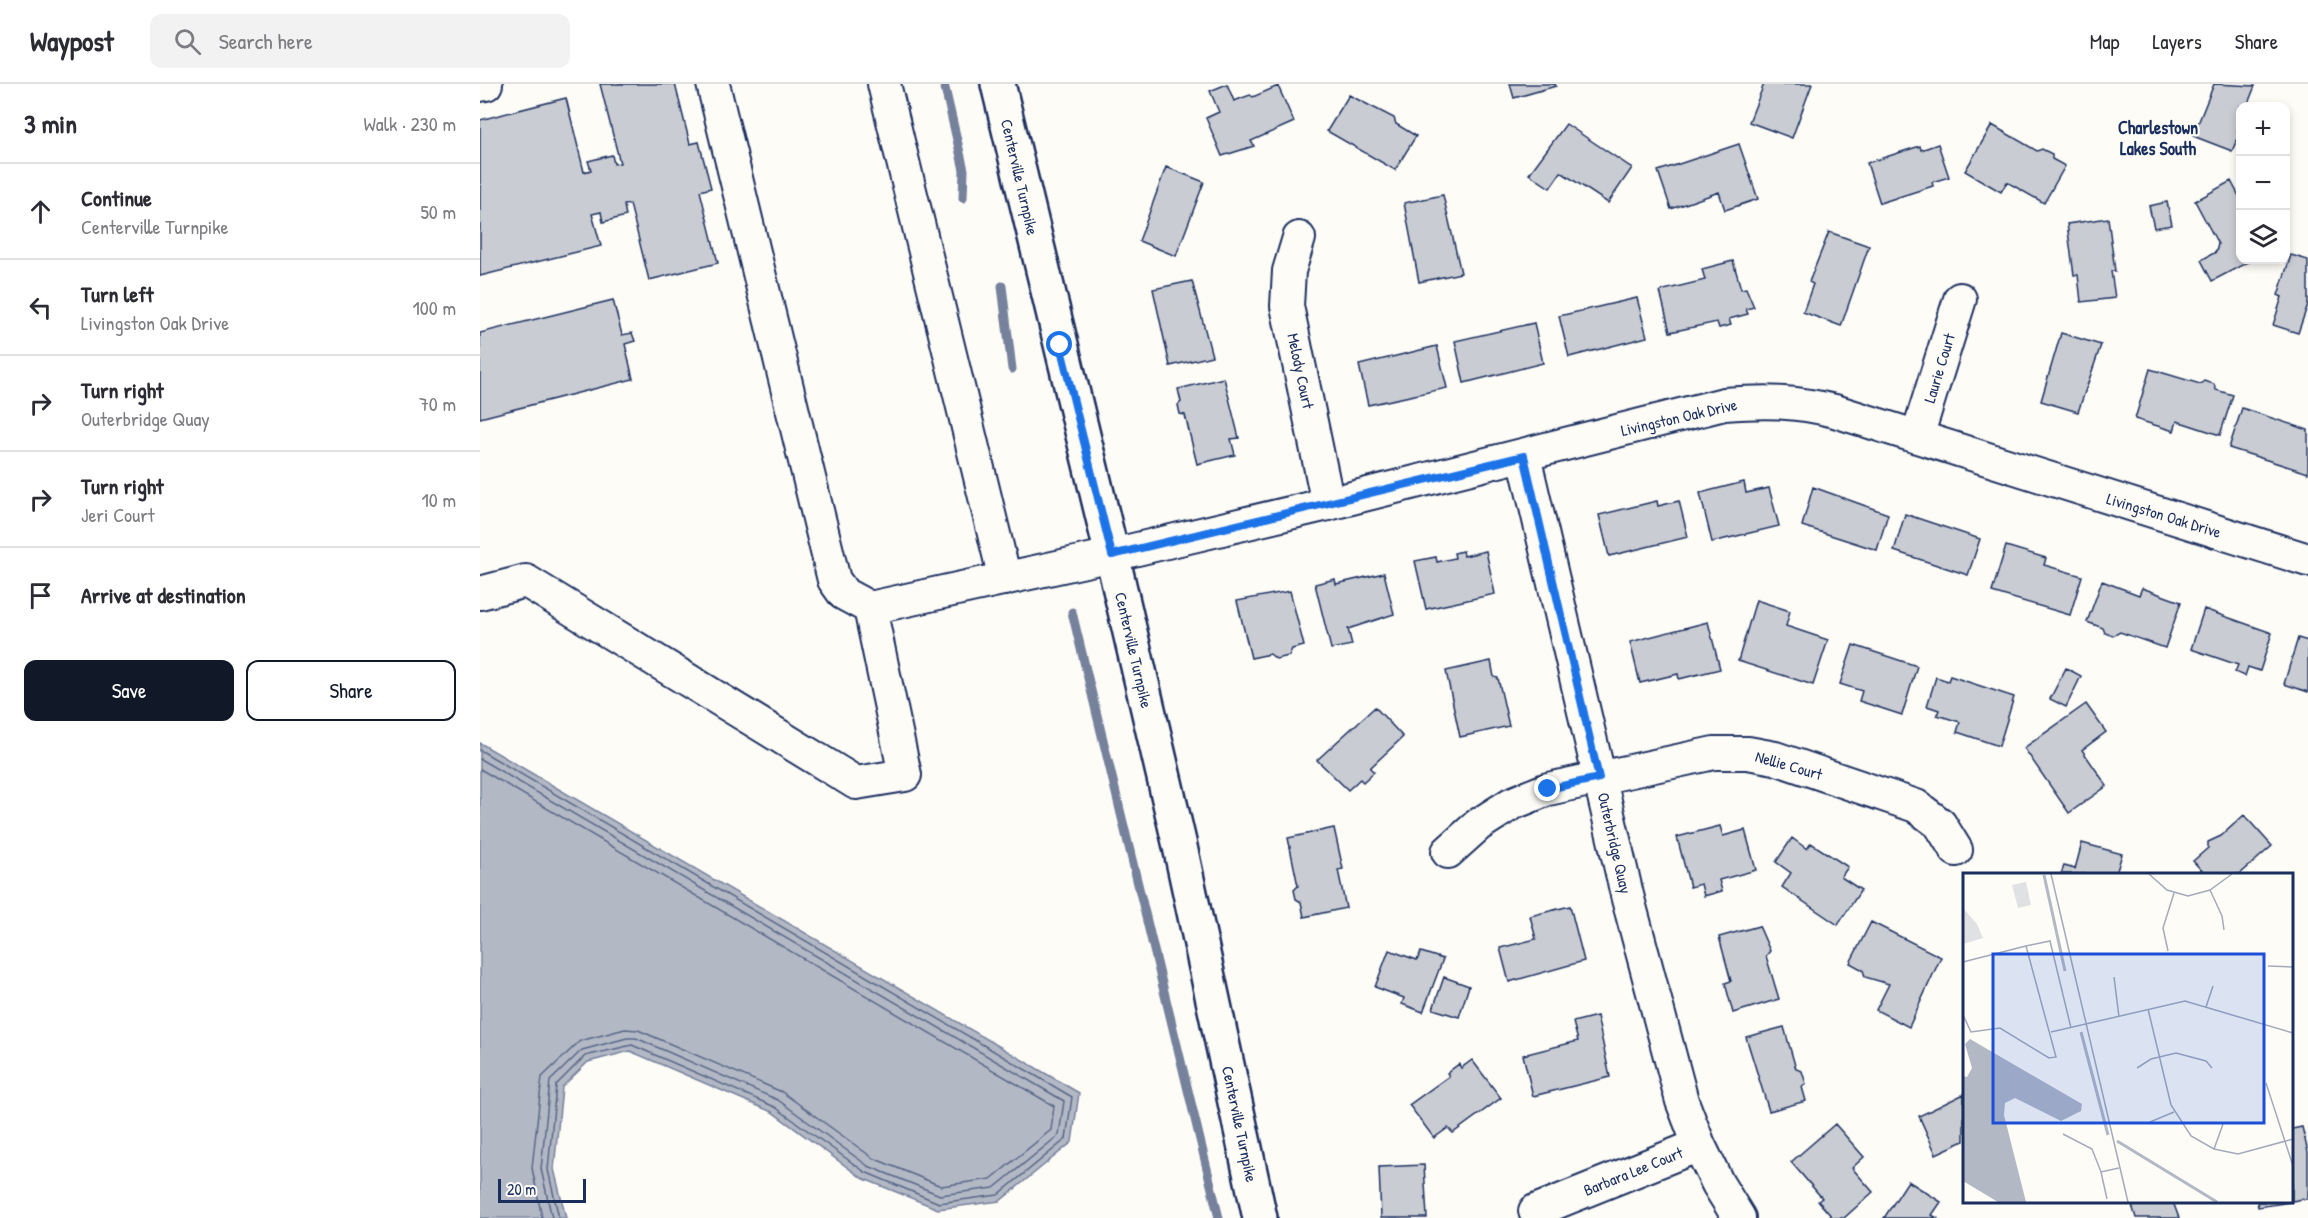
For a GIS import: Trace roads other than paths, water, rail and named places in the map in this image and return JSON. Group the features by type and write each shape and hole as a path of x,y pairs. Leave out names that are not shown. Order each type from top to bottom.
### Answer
{"main road":[{"name":"Centerville Turnpike","path":"998,84 1179,842 1260,1218"}],"street":[{"path":"480,85 486,84"},
{"path":"480,593 526,581 856,783 905,775 870,608 844,594 834,580 713,84"},
{"path":"884,84 1005,579"},
{"name":"Melody Court","path":"1299,238 1289,272 1287,306 1328,504"},
{"name":"Laurie Court","path":"1917,437 1960,298"},
{"name":"Livingston Oak Drive","path":"870,608 1112,555 1328,504 1724,404 1772,401 1827,409 2308,560"},
{"name":"Outerbridge Quay","path":"1524,456 1628,899 1682,1101 1698,1145 1739,1218"},
{"name":"Nellie Court","path":"1448,852 1478,825 1511,804 1548,789 1714,753 1748,753 1775,758 1916,806 1940,824 1956,850"},
{"name":"Barbara Lee Court","path":"1535,1211 1698,1145"}],"water":[{"path":"480,743 1079,1093 1072,1142 1000,1201 938,1209 862,1178 772,1112 630,1051 588,1062 562,1087 554,1169 566,1218 480,1218"}],"waterway":[{"path":"944,84 964,170 963,198"},
{"path":"1002,286 1012,369"},
{"path":"1072,612 1219,1218"}],"district":[{"name":"Charlestown Lakes South","path":"2158,138"}]}
